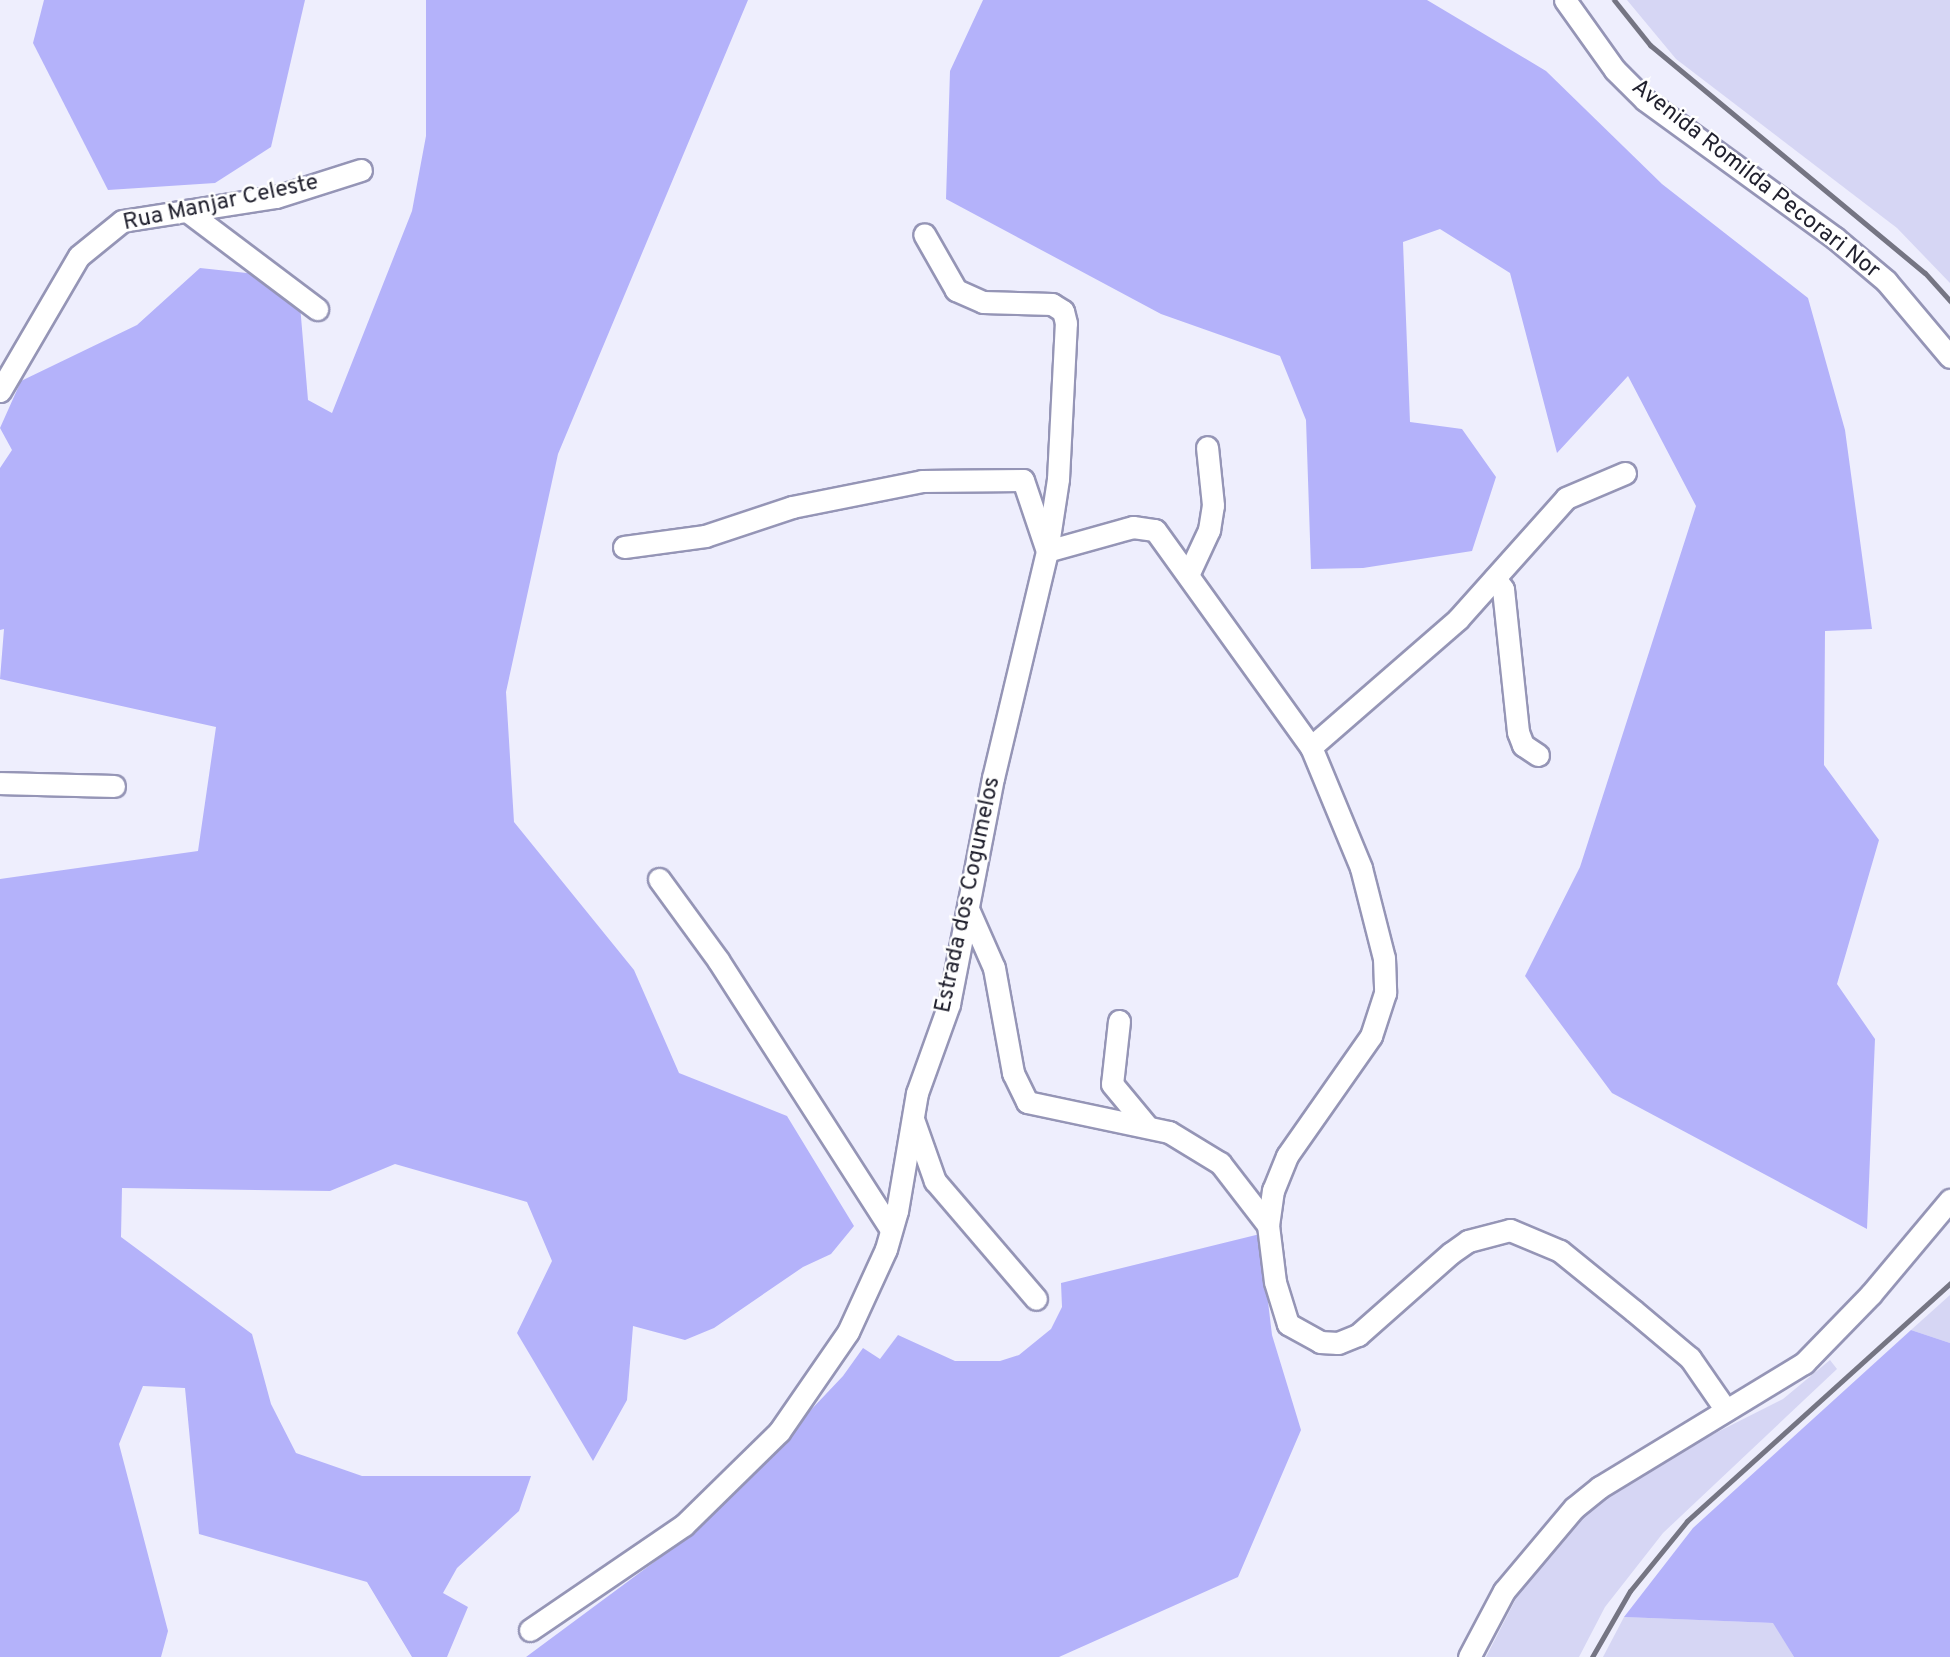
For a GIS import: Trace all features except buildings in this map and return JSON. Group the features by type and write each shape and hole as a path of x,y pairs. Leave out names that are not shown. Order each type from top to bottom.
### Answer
{"street":[{"name":"Avenida Romilda Pecorari Nor","path":"1565,0 1615,70 1645,100 1845,246 1904,300 1950,358"},
{"name":"Rua Manjar Celeste","path":"0,391 73,266 99,236 122,221 276,197 361,170"},
{"path":"187,211 317,309"},
{"name":"Estrada dos Cogumelos","path":"530,1630 653,1549 704,1509 764,1449 831,1363 866,1297 891,1229 921,1076 948,1004 993,778 1047,551 1058,479 1066,323 1063,311 1052,304 971,299 946,279 924,234"},
{"path":"1188,575 1209,530 1213,505 1207,447"},
{"path":"1311,747 1425,651 1566,498 1625,473"},
{"path":"624,547 705,536 792,507 922,481 1023,480 1047,551 1123,529 1148,527 1161,537 1311,747 1361,868 1384,958 1385,993 1371,1036 1287,1156 1273,1191 1268,1225 1280,1307 1288,1324 1305,1337 1338,1343 1358,1335 1468,1241 1510,1230 1560,1251 1653,1327 1690,1358 1727,1410"},
{"path":"1495,578 1503,589 1518,732 1523,745 1538,755"},
{"path":"0,783 114,786"},
{"path":"659,879 718,960 891,1229"},
{"path":"968,909 994,968 1013,1073 1027,1102 1169,1132 1220,1163 1268,1225"},
{"path":"1119,1021 1112,1084 1146,1125"},
{"path":"912,1117 935,1181 1036,1299"},
{"path":"1469,1657 1504,1591 1574,1508 1804,1363 1871,1294 1950,1200"}],"shaded area":[{"path":"44,0 305,0 271,147 215,183 108,190 33,43"},
{"path":"426,0 748,0 558,454 506,692 514,822 634,970 679,1073 787,1116 854,1226 831,1254 803,1267 714,1328 685,1340 633,1326 627,1400 593,1461 517,1333 552,1261 527,1202 395,1164 330,1191 122,1188 121,1237 252,1334 271,1404 296,1453 362,1476 531,1476 519,1511 457,1568 443,1593 468,1607 447,1657 412,1657 367,1582 199,1534 185,1388 143,1386 119,1444 168,1631 161,1657 0,1657 0,879 198,851 216,727 0,679 4,629 0,630 0,468 12,450 0,428 21,381 137,325 200,268 265,275 300,305 308,400 332,413 412,211 426,136"},
{"path":"983,0 1427,0 1546,71 1662,184 1808,298 1845,430 1872,629 1825,631 1824,765 1879,840 1837,984 1875,1039 1867,1229 1612,1093 1525,976 1580,867 1696,506 1628,376 1557,453 1510,273 1440,229 1403,242 1410,422 1462,429 1496,477 1472,551 1363,568 1311,569 1306,420 1280,356 1161,314 946,199 950,71"},
{"path":"1627,0 1950,0 1950,283 1897,228 1676,59"},
{"path":"1260,1234 1272,1335 1301,1430 1238,1577 1059,1657 526,1657 696,1531 843,1376 863,1348 880,1359 898,1335 955,1361 1000,1361 1019,1355 1051,1329 1062,1307 1061,1283"},
{"path":"1950,1295 1950,1343 1911,1330"},
{"path":"1911,1330 1950,1343 1950,1657 1794,1657 1773,1623 1624,1617 1693,1528"},
{"path":"1830,1360 1837,1369 1663,1533 1605,1607 1579,1657 1486,1657 1524,1583 1581,1514 1668,1457 1783,1399"},
{"path":"1624,1617 1774,1623 1794,1657 1603,1657"}],"railway":[{"path":"1614,0 1650,45 1925,273 1950,301"},
{"path":"1592,1657 1630,1591 1687,1521 1950,1283"}]}
